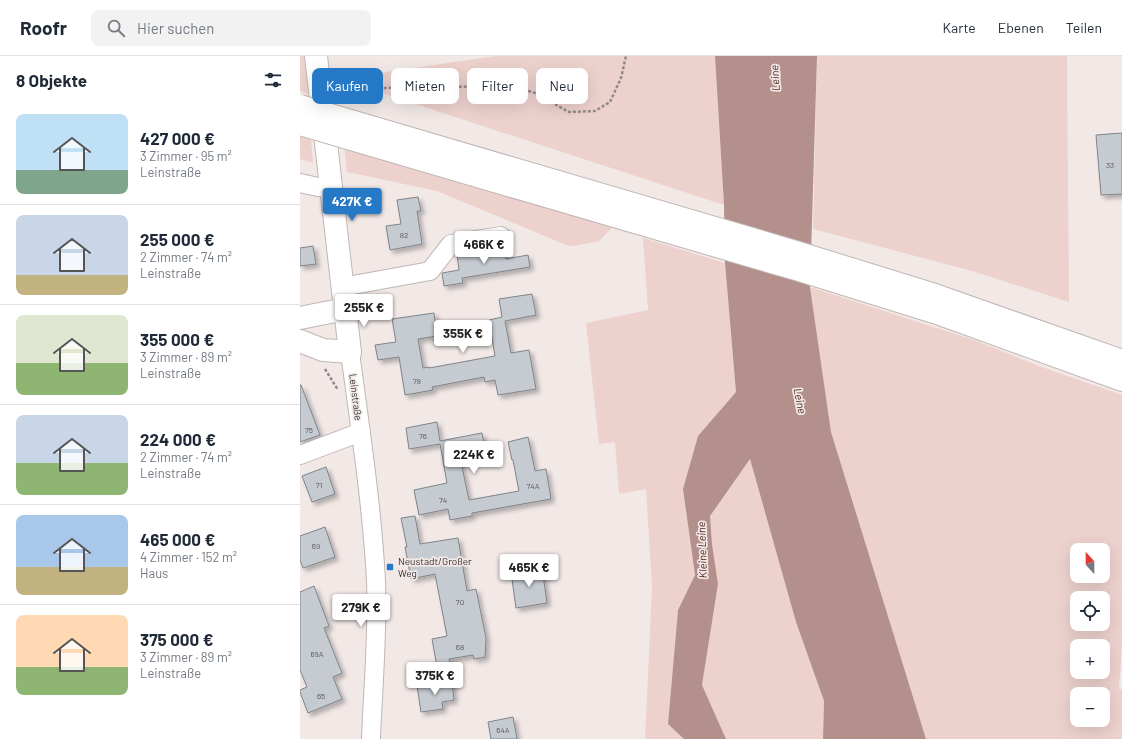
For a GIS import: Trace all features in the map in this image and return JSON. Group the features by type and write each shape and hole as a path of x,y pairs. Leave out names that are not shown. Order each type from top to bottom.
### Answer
{"main road":[{"name":"Leinstraße","path":"316,56 317,68"},
{"name":"Leinstraße","path":"321,104 350,352"},
{"path":"300,106 377,138"},
{"path":"300,124 377,138 569,194 800,270 937,313 1072,352 1122,361"},
{"path":"300,318 345,309"},
{"path":"300,341 323,350 350,352"},
{"path":"1072,352 1122,380"}],"street":[{"path":"300,183 331,188"},
{"path":"342,287 430,271 451,244 501,236"},
{"name":"Leinstraße","path":"350,352 371,517 376,580 377,606 371,739"},
{"path":"300,455 361,432"}],"path":[{"path":"383,88 505,86 533,92 569,112 595,111 610,102 621,78 626,56"}],"shaded area":[{"path":"300,56 307,56 311,95 300,91"},
{"path":"495,56 715,56 724,205 415,104 459,104 459,68 414,68"},
{"path":"817,56 1067,56 1069,302 972,271 813,229"},
{"path":"391,71 391,96 383,93 383,73"},
{"path":"300,136 311,140 313,163 300,159"},
{"path":"344,145 612,228 599,241 574,246 566,245 437,191 347,172"},
{"path":"643,238 725,263 736,392 698,436 683,489 695,575 678,610 668,724 684,739 645,739 652,587 646,489 619,494 615,442 599,444 586,323 648,310"},
{"path":"810,287 974,340 1039,366 1122,395 1122,646 1119,689 1122,689 1122,739 926,739 831,432"},
{"path":"750,459 796,622 824,701 823,739 726,739 702,685 718,584 712,544 710,515"}],"water":[{"path":"715,56 817,56 810,287 831,432 926,739 823,739 824,701 796,622 750,459 710,516 712,544 718,584 702,685 726,739 684,739 668,724 678,610 695,575 683,489 698,436 736,392 725,263 724,205"}],"building":[{"path":"1122,133 1122,194 1101,195 1096,135"},
{"path":"418,197 421,211 417,211 422,244 390,250 386,226 401,224 397,200"},
{"path":"313,246 316,264 300,266 300,248"},
{"path":"504,246 506,259 528,255 530,267 462,278 463,283 444,286 442,273 459,270 457,254"},
{"path":"532,294 536,315 505,321 511,353 529,350 536,389 498,395 495,380 485,382 484,377 432,387 433,390 405,395 399,357 378,360 375,345 396,342 392,319 434,313 437,336 418,339 423,368 495,356 489,320 502,317 499,299"},
{"path":"300,385 320,435 300,442"},
{"path":"437,422 440,441 482,433 487,457 461,462 469,500 519,491 508,442 528,437 535,471 546,469 551,499 472,513 472,516 450,520 448,509 419,515 414,490 447,483 440,444 409,449 406,428"},
{"path":"326,467 335,494 312,502 302,476"},
{"path":"415,516 420,544 458,538 467,591 476,589 486,638 485,657 474,659 473,655 449,659 450,664 437,667 432,639 447,636 435,574 411,579 405,547 407,547 401,518"},
{"path":"325,527 335,557 303,568 300,560 300,536"},
{"path":"542,567 547,603 516,608 511,572"},
{"path":"314,586 329,626 324,628 342,673 333,677 342,699 308,713 300,692 300,690 307,687 300,670 300,592"},
{"path":"452,681 454,700 442,702 443,709 421,712 417,686"},
{"path":"513,717 517,739 491,739 488,722"}],"place":[{"name":"Neustadt/Großer Weg","path":"390,567"}],"water label":[{"name":"Leine","path":"775,78"},
{"name":"Leine","path":"800,401"},
{"name":"Kleine Leine","path":"702,550"}]}
